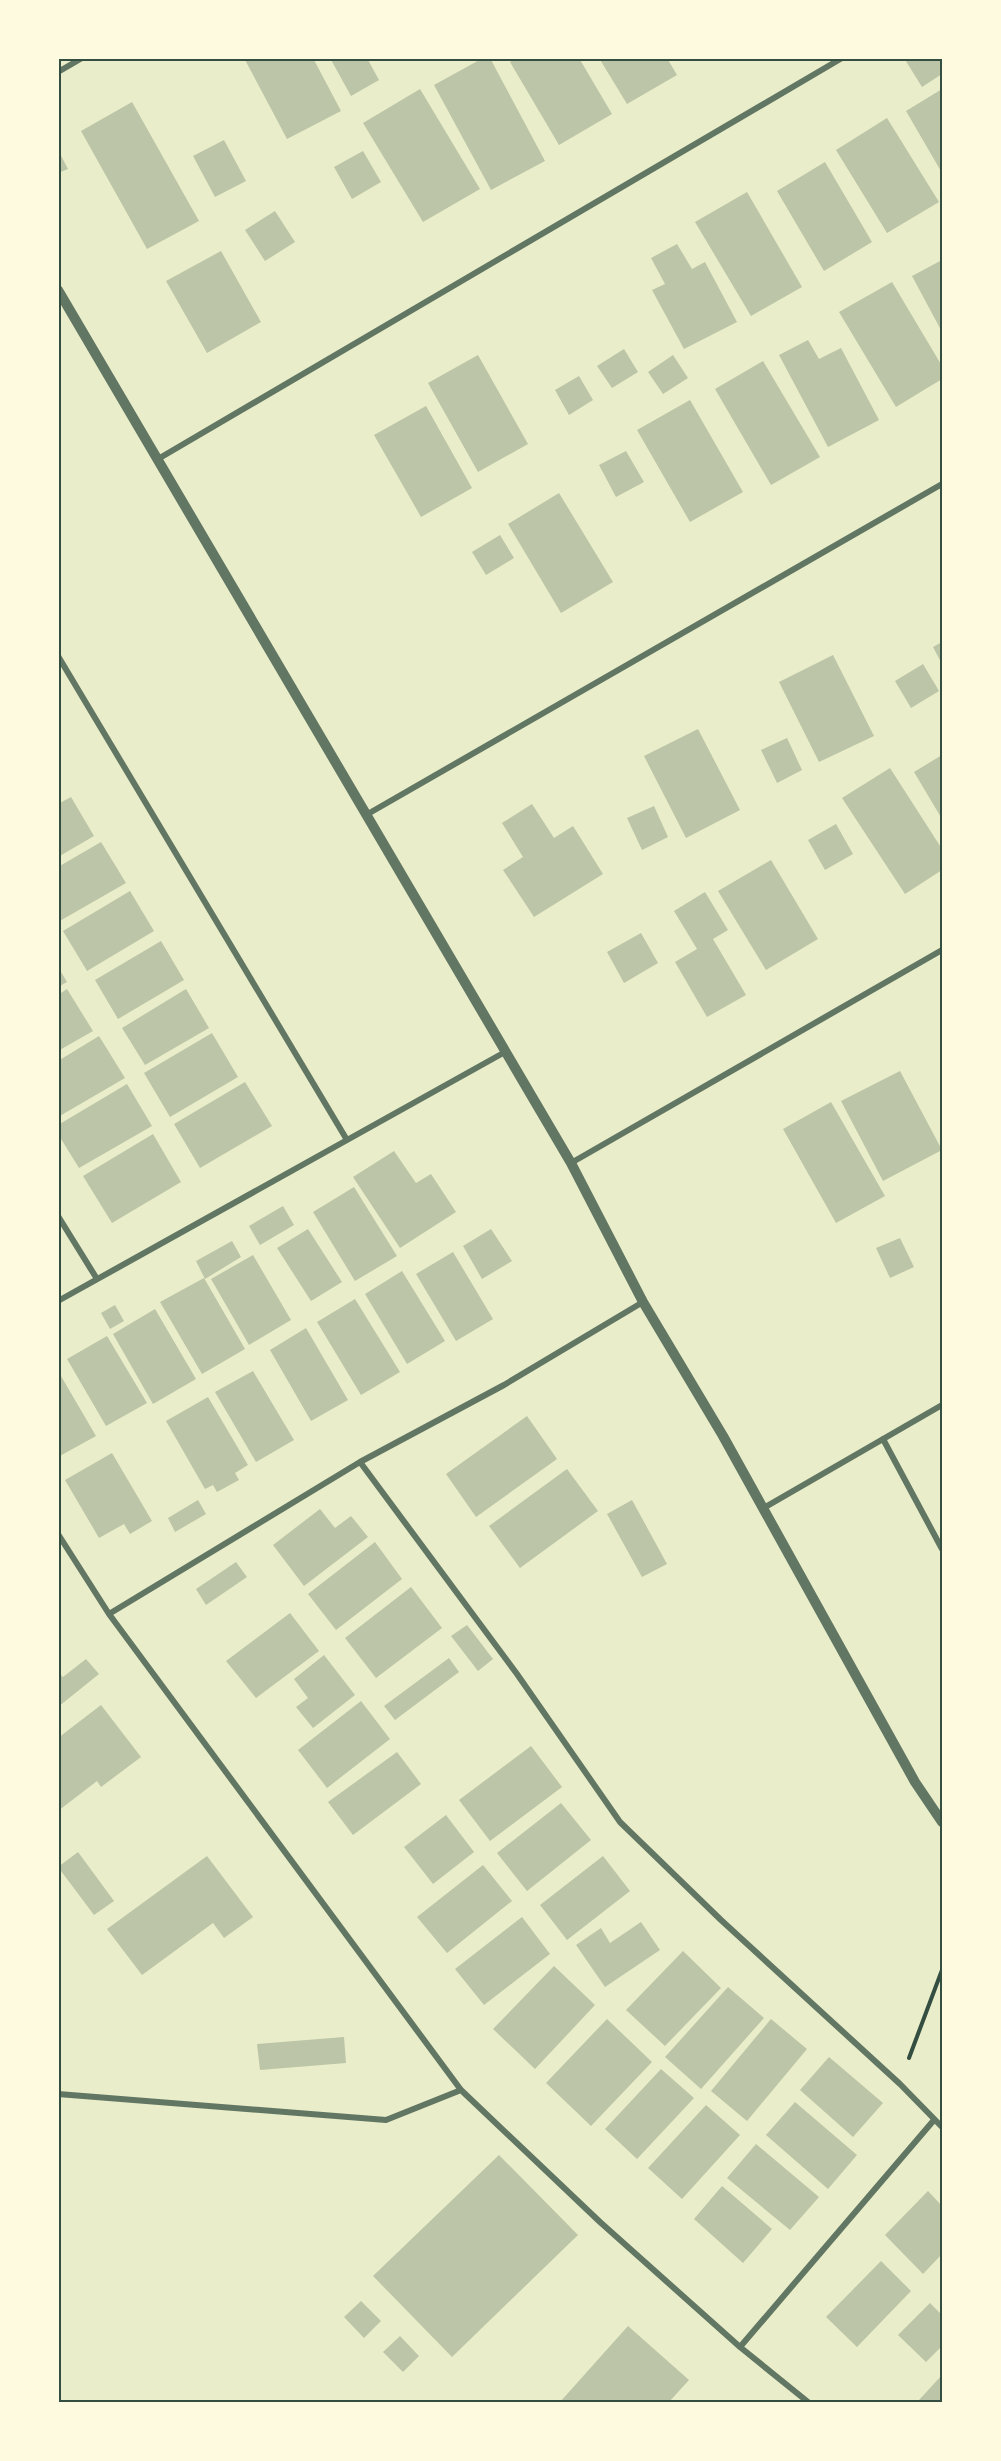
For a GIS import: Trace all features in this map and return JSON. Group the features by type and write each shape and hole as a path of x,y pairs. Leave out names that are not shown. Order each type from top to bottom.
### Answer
{"street":[{"path":"58,72 82,58"},
{"path":"158,459 842,58"},
{"path":"58,290 571,1163 643,1302 723,1436 915,1782 942,1822"},
{"path":"366,815 942,484"},
{"path":"58,657 347,1140"},
{"path":"571,1163 942,951"},
{"path":"58,1301 505,1052"},
{"path":"58,1216 97,1279"},
{"path":"109,1614 360,1462 504,1384 643,1302"},
{"path":"762,1509 942,1405"},
{"path":"883,1439 942,1550"},
{"path":"360,1462 517,1674 620,1822 721,1920 900,2084 942,2127"},
{"path":"58,1534 109,1614 461,2090 600,2222 740,2347 808,2403"},
{"path":"58,2094 386,2120 461,2090"},
{"path":"740,2347 934,2120"}],"path":[{"path":"900,2084 942,1970"}],"building":[{"path":"244,58 313,58 341,111 287,139"},
{"path":"330,58 367,58 379,80 351,96"},
{"path":"483,58 490,58 545,161 491,190 434,85"},
{"path":"516,58 579,58 612,114 559,145 510,62"},
{"path":"599,58 667,58 677,75 627,104"},
{"path":"904,58 942,58 942,74 922,87"},
{"path":"420,89 480,189 423,222 363,123"},
{"path":"942,89 942,173 906,111"},
{"path":"132,102 199,221 147,249 81,131"},
{"path":"887,118 939,202 887,233 836,150"},
{"path":"224,140 246,181 215,197 193,156"},
{"path":"58,150 68,169 58,173"},
{"path":"363,151 381,182 352,199 334,167"},
{"path":"825,162 872,242 824,271 777,191"},
{"path":"747,192 802,287 751,316 695,222"},
{"path":"275,211 295,242 265,261 245,230"},
{"path":"677,244 692,269 705,262 737,322 684,349 652,290 665,284 651,258"},
{"path":"221,251 261,322 207,353 166,281"},
{"path":"942,260 942,332 912,276"},
{"path":"892,282 942,366 942,379 896,407 839,312"},
{"path":"808,340 819,359 841,348 879,420 828,447 779,355"},
{"path":"624,349 638,372 612,388 597,366"},
{"path":"478,355 528,444 478,472 428,383"},
{"path":"673,355 688,378 663,394 648,372"},
{"path":"763,361 820,457 771,485 715,389"},
{"path":"579,376 593,400 569,415 555,390"},
{"path":"690,400 743,492 690,522 637,430"},
{"path":"426,406 472,488 421,517 374,435"},
{"path":"626,451 644,482 616,497 599,465"},
{"path":"559,493 613,582 561,613 508,524"},
{"path":"500,535 514,558 486,575 472,552"},
{"path":"942,642 942,664 933,647"},
{"path":"833,655 874,736 819,762 779,682"},
{"path":"923,664 939,691 911,708 895,681"},
{"path":"698,729 740,810 686,838 644,756"},
{"path":"787,738 802,770 777,783 761,750"},
{"path":"942,755 942,819 914,772"},
{"path":"890,768 942,849 942,870 905,894 842,798"},
{"path":"71,797 94,836 58,857 58,804"},
{"path":"532,804 554,838 573,826 603,874 534,917 503,870 523,857 502,823"},
{"path":"654,806 668,837 642,850 627,818"},
{"path":"836,824 853,854 825,870 808,840"},
{"path":"101,842 126,883 58,922 58,867"},
{"path":"771,860 818,939 766,970 718,891"},
{"path":"130,891 154,931 87,971 63,931"},
{"path":"705,892 728,930 713,939 746,995 707,1017 675,962 697,949 674,911"},
{"path":"641,933 658,963 624,983 607,952"},
{"path":"161,941 184,980 118,1019 95,980"},
{"path":"58,967 67,982 58,987"},
{"path":"67,989 93,1031 58,1051 58,995"},
{"path":"186,989 209,1028 145,1065 122,1028"},
{"path":"212,1033 238,1077 170,1117 144,1073"},
{"path":"99,1036 125,1078 58,1117 58,1061"},
{"path":"900,1071 942,1150 883,1181 841,1101"},
{"path":"245,1082 272,1126 200,1168 174,1124"},
{"path":"127,1084 152,1126 79,1168 58,1134 58,1125"},
{"path":"831,1102 885,1196 836,1223 783,1129"},
{"path":"153,1134 181,1182 112,1223 83,1176"},
{"path":"394,1151 416,1183 431,1174 456,1212 400,1248 353,1177"},
{"path":"354,1187 397,1256 355,1281 313,1212"},
{"path":"283,1206 294,1225 260,1245 249,1226"},
{"path":"308,1229 342,1282 311,1301 277,1248"},
{"path":"491,1229 512,1261 482,1279 463,1246"},
{"path":"900,1238 914,1267 890,1278 876,1248"},
{"path":"232,1241 241,1257 205,1279 196,1261"},
{"path":"453,1252 493,1319 456,1341 416,1274"},
{"path":"253,1255 291,1320 249,1345 211,1279"},
{"path":"402,1271 445,1341 407,1364 365,1294"},
{"path":"204,1278 245,1349 202,1374 160,1302"},
{"path":"355,1299 400,1372 361,1395 317,1322"},
{"path":"115,1305 124,1321 110,1329 101,1313"},
{"path":"155,1309 196,1379 153,1404 113,1334"},
{"path":"306,1328 348,1400 311,1421 270,1350"},
{"path":"107,1336 147,1403 106,1426 67,1359"},
{"path":"58,1371 96,1436 58,1457"},
{"path":"253,1371 294,1440 256,1462 215,1392"},
{"path":"208,1397 248,1465 235,1473 239,1480 217,1492 213,1485 205,1489 166,1421"},
{"path":"527,1416 557,1459 476,1517 446,1474"},
{"path":"112,1453 152,1521 130,1534 124,1524 99,1538 65,1480"},
{"path":"567,1469 598,1511 520,1568 489,1526"},
{"path":"198,1500 206,1514 175,1532 168,1518"},
{"path":"632,1500 667,1564 642,1577 607,1514"},
{"path":"320,1509 335,1528 351,1516 368,1537 304,1586 273,1545"},
{"path":"375,1542 402,1579 336,1630 308,1594"},
{"path":"236,1562 247,1577 206,1605 196,1589"},
{"path":"411,1587 442,1628 376,1678 345,1638"},
{"path":"290,1613 319,1651 256,1698 226,1661"},
{"path":"467,1625 493,1659 478,1671 451,1636"},
{"path":"324,1655 355,1695 313,1728 296,1707 308,1698 294,1679"},
{"path":"449,1658 459,1672 395,1720 384,1706"},
{"path":"86,1659 99,1674 58,1707 58,1672 63,1677"},
{"path":"361,1701 390,1739 327,1788 298,1750"},
{"path":"101,1705 141,1757 101,1787 97,1781 58,1811 58,1738"},
{"path":"531,1746 562,1787 490,1841 459,1800"},
{"path":"397,1752 421,1784 353,1835 328,1802"},
{"path":"561,1803 591,1840 527,1891 497,1853"},
{"path":"446,1815 474,1852 433,1884 404,1847"},
{"path":"78,1852 114,1901 94,1915 58,1867"},
{"path":"207,1856 253,1917 224,1938 213,1923 142,1975 107,1929"},
{"path":"603,1856 630,1891 567,1940 540,1905"},
{"path":"483,1865 512,1901 447,1953 417,1917"},
{"path":"522,1917 550,1954 484,2005 455,1969"},
{"path":"641,1922 660,1950 605,1987 576,1945 601,1928 610,1943"},
{"path":"683,1951 721,1988 665,2046 626,2010"},
{"path":"554,1966 595,2005 535,2069 493,2029"},
{"path":"728,1987 764,2018 701,2089 665,2057"},
{"path":"607,2019 652,2062 591,2126 546,2083"},
{"path":"771,2019 807,2049 747,2121 711,2091"},
{"path":"344,2037 346,2063 260,2070 257,2044"},
{"path":"829,2057 883,2103 853,2137 800,2090"},
{"path":"661,2069 694,2098 637,2159 605,2129"},
{"path":"795,2102 857,2155 828,2189 766,2135"},
{"path":"706,2105 740,2135 682,2199 648,2168"},
{"path":"756,2144 819,2197 790,2230 727,2178"},
{"path":"499,2155 578,2235 452,2357 373,2276"},
{"path":"722,2186 772,2229 743,2263 694,2219"},
{"path":"928,2191 942,2206 942,2254 923,2274 885,2235"},
{"path":"881,2261 911,2291 857,2347 826,2317"},
{"path":"361,2301 381,2321 364,2338 344,2317"},
{"path":"930,2303 942,2315 942,2346 926,2362 898,2335"},
{"path":"628,2326 689,2380 669,2402 560,2402"},
{"path":"400,2336 419,2356 403,2372 383,2352"},
{"path":"942,2375 942,2402 919,2400"}]}
